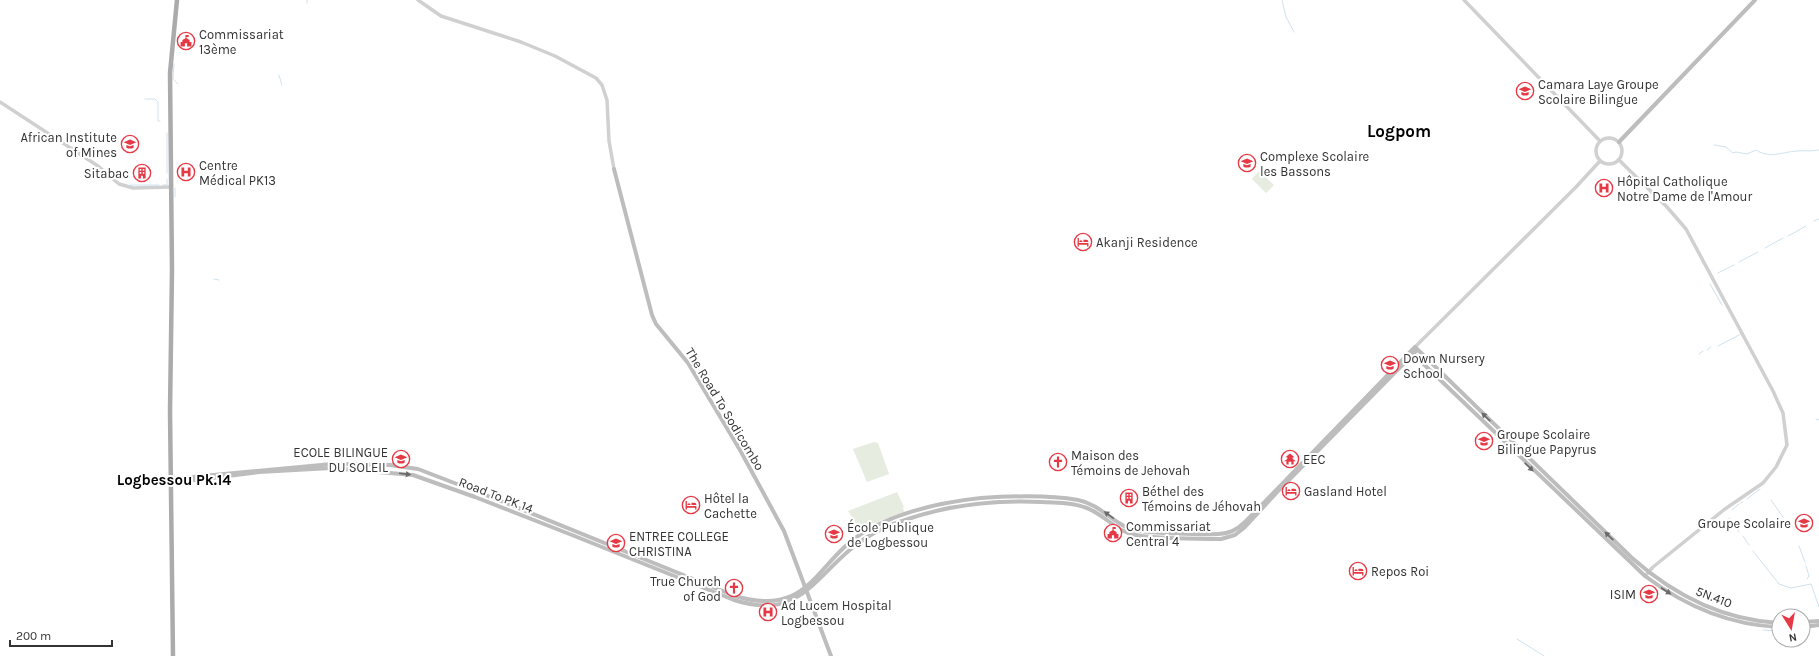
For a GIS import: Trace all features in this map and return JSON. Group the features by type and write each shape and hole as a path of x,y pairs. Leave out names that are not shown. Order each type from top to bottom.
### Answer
{"main road":[{"path":"173,656 170,73 177,0"},
{"path":"1619,142 1755,0"},
{"name":"The Road To Sodicombo","path":"614,169 652,315 656,324 688,363 740,450 787,535 831,656"},
{"path":"798,595 806,590 851,549 878,530 910,518 967,504 1011,501 1077,505 1097,513 1119,530 1135,535 1222,540 1229,538 1245,527 1416,348 1645,576 1672,595 1702,611 1740,623 1771,627"},
{"path":"1412,352 1621,551"},
{"name":"Road To PK 14","path":"171,481 332,464 373,464 408,468 448,480 735,596 760,602 798,595"},
{"name":"Road To PK 14","path":"171,481 331,468 412,475 475,497 738,602 752,605 769,605 798,595"},
{"name":"5N.410","path":"1621,551 1677,592 1714,610 1741,618 1771,622"}],"street":[{"path":"418,0 441,16 521,42 555,56 596,78 602,85 608,100 610,141 614,169"},
{"path":"1464,0 1600,141"},
{"path":"0,102 98,166 119,184 133,188 171,187"},
{"path":"1610,138 1619,142 1622,151 1618,160 1609,164 1600,161 1595,151 1600,141 1610,138"},
{"path":"1618,160 1667,206 1686,229 1773,391 1783,414 1787,444 1776,467 1763,483 1726,509 1645,576"},
{"path":"1416,348 1600,161"}],"shaded area":[{"path":"1259,171 1274,185 1266,193 1252,179"},
{"path":"874,442 878,443 889,474 867,482 853,449"},
{"path":"897,492 904,507 904,512 880,521 861,531 848,511"}],"waterway":[{"path":"1282,0 1286,17 1294,32"},
{"path":"174,64 173,79 178,84"},
{"path":"279,75 282,85"},
{"path":"145,99 155,99 158,102 158,121 160,121"},
{"path":"167,133 167,173"},
{"path":"1714,145 1726,147 1733,153 1736,152 1747,154 1756,150 1761,153 1771,155 1797,151 1819,150"},
{"path":"163,185 167,185 167,179"},
{"path":"130,185 159,185"},
{"path":"175,188 175,197"},
{"path":"1814,221 1819,219"},
{"path":"1788,236 1806,226"},
{"path":"1765,248 1783,238"},
{"path":"1739,262 1758,252"},
{"path":"1718,273 1734,265"},
{"path":"214,279 219,280"},
{"path":"1710,284 1722,305"},
{"path":"1718,346 1741,334"},
{"path":"1707,350 1711,347"},
{"path":"1699,354 1703,351"},
{"path":"1747,499 1760,489"},
{"path":"1771,500 1783,517"},
{"path":"1732,510 1739,504"},
{"path":"1729,518 1739,532"},
{"path":"1743,536 1749,545"},
{"path":"1799,546 1805,562"},
{"path":"1753,551 1779,584 1791,588 1811,584 1819,607"},
{"path":"1806,566 1809,576 1807,579"},
{"path":"1763,630 1771,630"},
{"path":"1517,639 1544,656"}],"place":[{"name":"Commissariat 13ème","path":"186,41"},
{"name":"Camara Laye Groupe Scolaire Bilingue","path":"1525,91"},
{"name":"African Institute of Mines","path":"130,144"},
{"name":"Complexe Scolaire les Bassons","path":"1247,163"},
{"name":"Centre Médical PK13","path":"186,172"},
{"name":"Sitabac","path":"142,173"},
{"name":"Hôpital Catholique Notre Dame de l'Amour","path":"1604,188"},
{"name":"Akanji Residence","path":"1083,242"},
{"name":"Down Nursery School","path":"1390,365"},
{"name":"Groupe Scolaire Bilingue Papyrus","path":"1484,441"},
{"name":"ECOLE BILINGUE DU SOLEIL","path":"401,459"},
{"name":"EEC","path":"1290,459"},
{"name":"Maison des Témoins de Jehovah","path":"1058,462"},
{"name":"Gasland Hotel","path":"1291,491"},
{"name":"Béthel des Témoins de Jéhovah","path":"1129,498"},
{"name":"Hôtel la Cachette","path":"691,505"},
{"name":"Groupe Scolaire","path":"1804,523"},
{"name":"Commissariat Central 4","path":"1113,533"},
{"name":"École Publique de Logbessou","path":"834,534"},
{"name":"ENTREE COLLEGE CHRISTINA","path":"616,543"},
{"name":"Repos Roi","path":"1358,571"},
{"name":"True Church of God","path":"734,588"},
{"name":"ISIM","path":"1649,594"},
{"name":"Ad Lucem Hospital Logbessou","path":"768,612"}],"district":[{"name":"Logpom","path":"1399,131"},
{"name":"Logbessou Pk.14","path":"174,480"}]}
